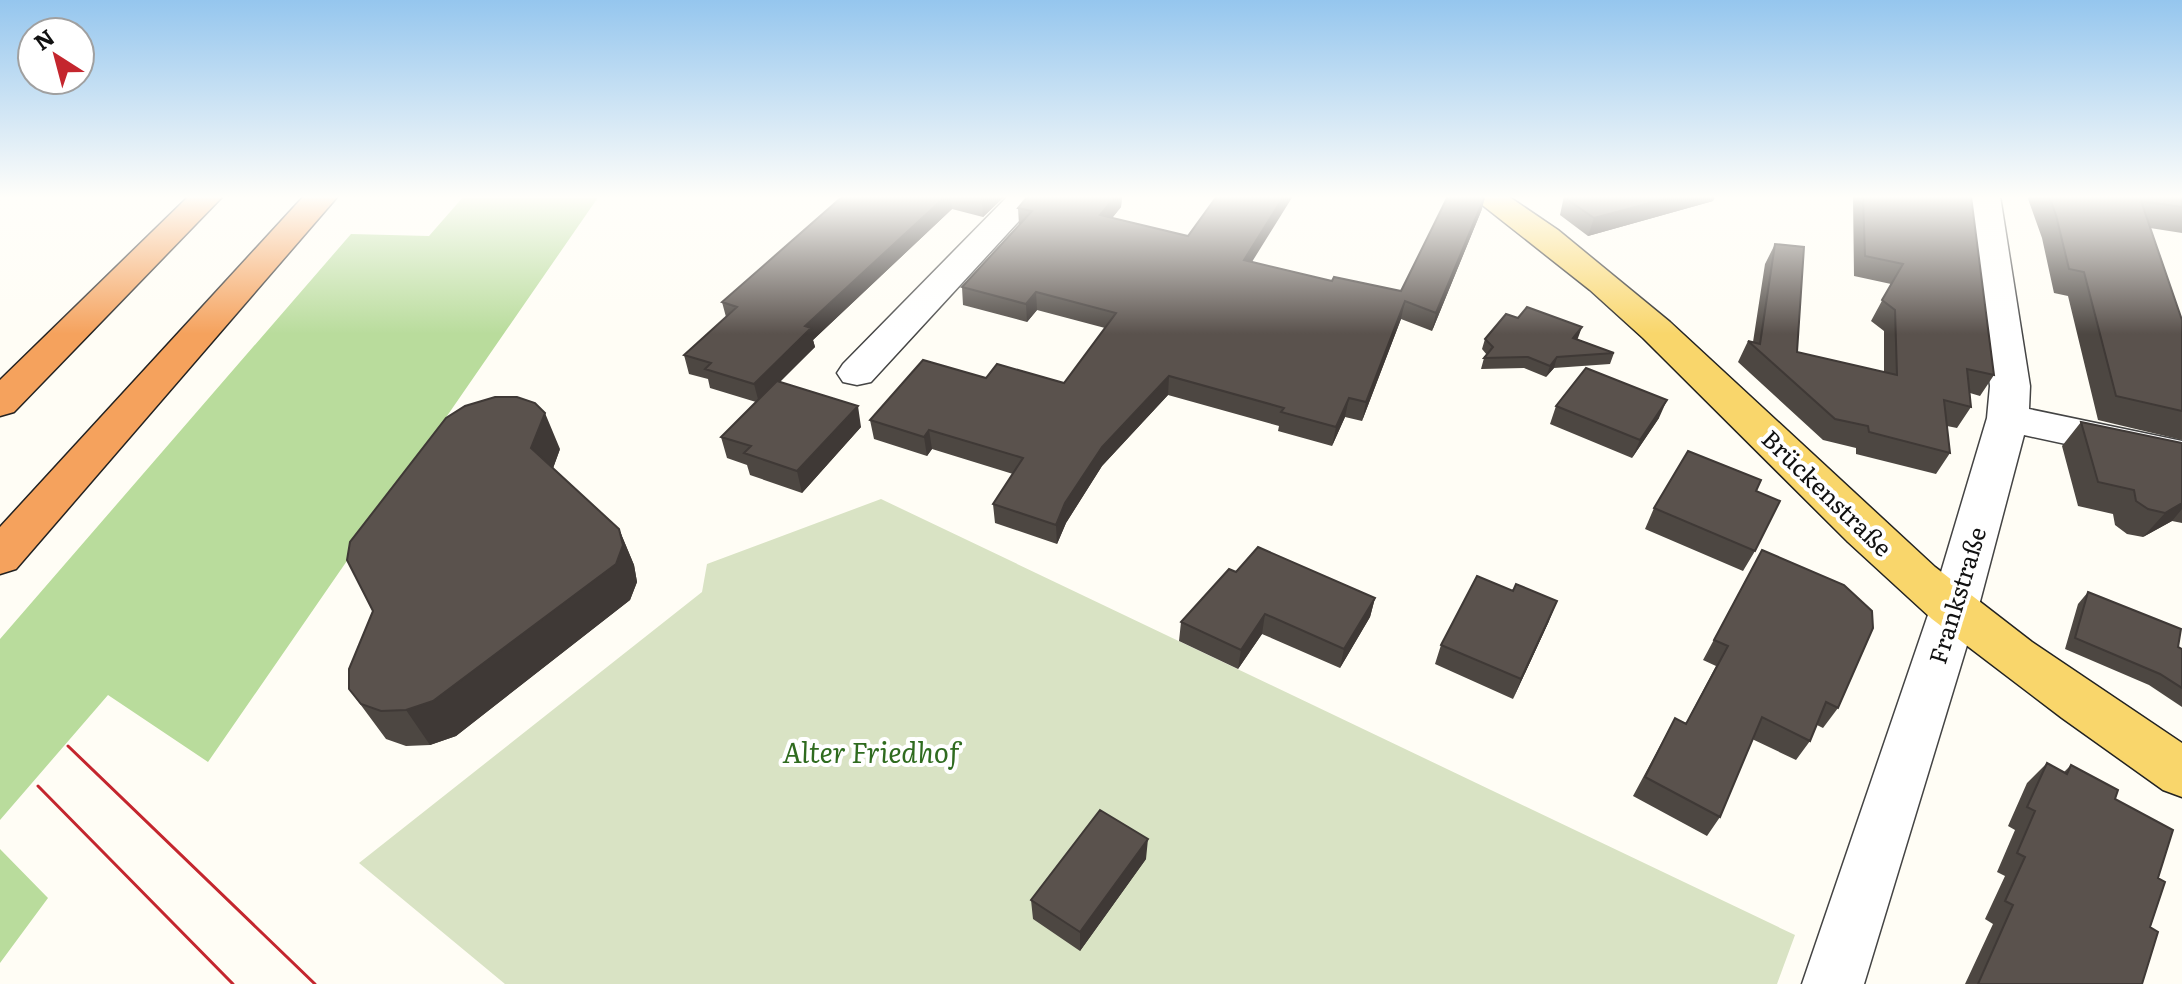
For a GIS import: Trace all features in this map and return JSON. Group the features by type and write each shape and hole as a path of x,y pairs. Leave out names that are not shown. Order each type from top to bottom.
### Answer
{"highway":[{"path":"0,403 161,242"},
{"path":"0,557 281,242"}],"main road":[{"name":"Brückenstraße","path":"1555,242 1604,281 1712,379 1881,545 1954,609 2038,674 2182,773"}],"street":[{"path":"857,373 982,242"},
{"name":"Frankstraße","path":"1833,984 1954,609 2008,418 2010,386 1990,242"},
{"path":"2008,418 2182,455"}],"green space":[{"path":"344,242 567,242 208,762 108,695 0,820 0,639"},
{"name":"Alter Friedhof","path":"881,499 1795,935 1777,984 505,984 359,863 702,592 707,564"},
{"path":"0,849 48,898 0,963"}],"building":[{"path":"791,242 896,242 805,326 811,328 754,384 705,369 711,363 684,355 737,307 722,302"},
{"path":"1004,242 1255,242 1244,260 1332,281 1334,277 1401,291 1425,242 1466,242 1436,313 1405,301 1366,402 1349,398 1336,427 1281,412 1284,408 1169,376 1102,447 1065,503 1056,525 993,504 1023,458 929,430 924,437 870,420 923,360 986,378 997,364 1064,383 1116,313 1036,292 1026,304 962,287"},
{"path":"1865,242 1977,242 1994,375 1967,369 1971,407 1944,400 1950,453 1869,432 1868,426 1835,419 1748,341 1760,344 1775,244 1804,247 1797,352 1897,375 1895,310 1882,300 1903,264 1865,256"},
{"path":"2062,242 2155,242 2182,320 2182,411 2116,396 2084,272 2069,269"},
{"path":"1527,307 1582,327 1573,338 1614,353 1557,357 1550,366 1528,357 1484,358 1493,347 1485,339 1506,314 1518,318"},
{"path":"1586,368 1667,400 1640,440 1556,406"},
{"path":"777,381 858,406 797,471 744,453 751,446 721,437"},
{"path":"495,397 517,397 535,403 545,413 531,448 619,529 623,545 616,564 433,701 406,710 381,711 361,704 349,689 349,669 373,611 347,560 350,542 446,418 465,406"},
{"path":"2081,422 2182,443 2182,503 2165,513 2148,509 2136,501 2134,490 2098,482"},
{"path":"1688,451 1761,480 1756,491 1780,501 1755,551 1654,508"},
{"path":"1258,547 1375,598 1344,649 1265,614 1241,650 1181,622 1229,569 1236,572"},
{"path":"1762,550 1844,585 1872,611 1873,628 1838,708 1826,702 1810,741 1762,717 1720,817 1645,777 1675,718 1686,724 1728,646 1714,640"},
{"path":"1477,576 1513,591 1516,584 1557,601 1521,679 1441,645"},
{"path":"2088,592 2181,629 2178,647 2182,649 2182,688 2160,674 2075,638"},
{"path":"2047,763 2067,774 2071,765 2118,790 2115,799 2173,830 2158,878 2165,882 2150,927 2158,932 2142,984 1978,984 2013,905 2005,901 2025,857 2017,853 2035,811 2027,807"},
{"path":"1100,810 1148,839 1080,932 1031,900"}],"tram line":[{"path":"68,746 315,984"},
{"path":"38,786 233,984"}]}
